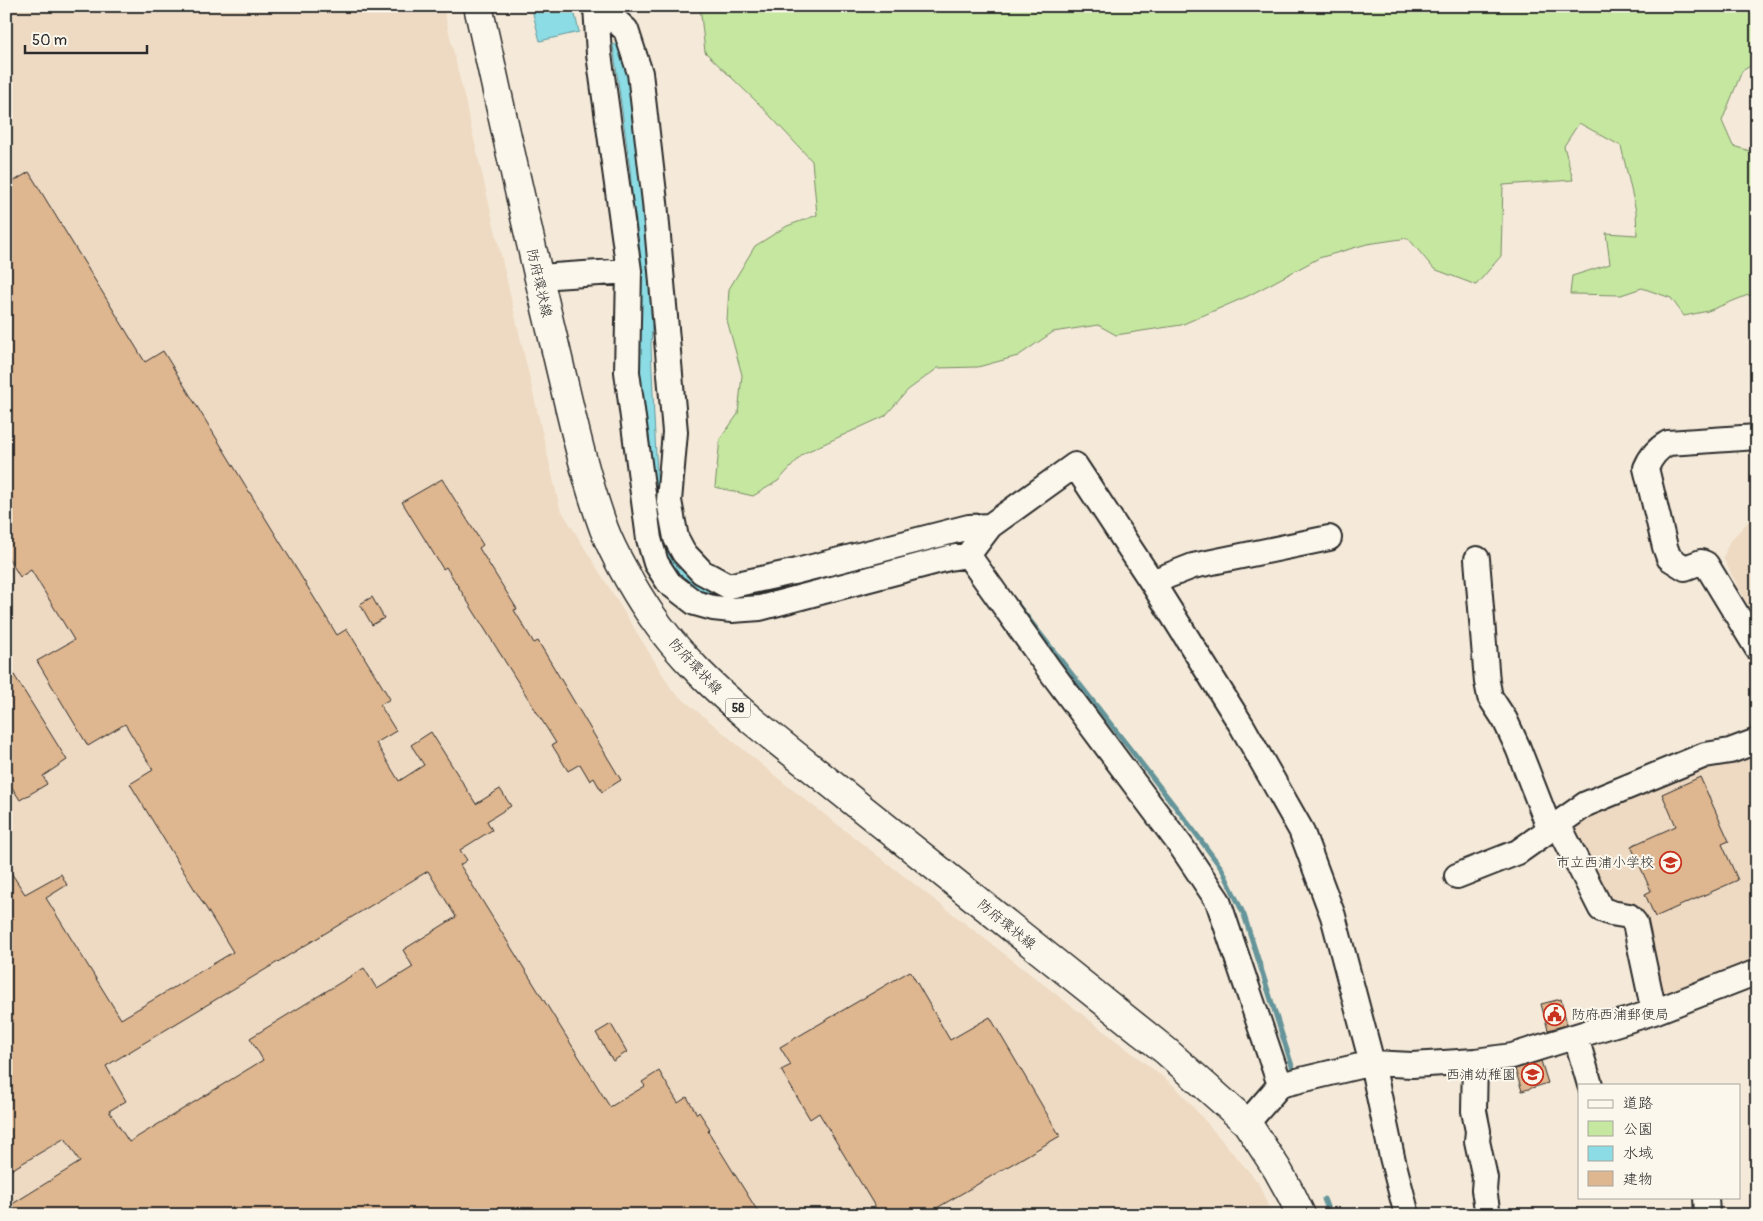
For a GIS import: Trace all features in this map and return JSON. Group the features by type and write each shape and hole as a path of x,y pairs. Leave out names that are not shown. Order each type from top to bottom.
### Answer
{"main road":[{"name":"防府環状線","path":"478,6 538,277 582,458 604,530 649,613 686,659 711,685 755,723 1166,1051 1247,1123 1277,1169 1300,1215"}],"street":[{"path":"990,526 969,527 793,572 728,586 702,572 684,553 676,538 669,501 675,432 655,202 640,73 626,30 607,13 596,9 599,54 629,271 627,372 649,539 656,563 669,583 695,603 713,608 732,610 760,608 949,558 968,555 990,526 1075,465 1152,582 1242,726 1301,830 1333,916 1372,1063 1406,1215"},
{"path":"538,277 629,271"},
{"path":"1757,437 1668,442 1658,449 1649,460 1646,468 1669,558 1685,568 1701,562 1706,564 1757,648"},
{"path":"1152,582 1194,566 1329,538"},
{"path":"968,555 1049,669 1181,846 1218,901 1280,1085"},
{"path":"1477,559 1490,698 1505,720 1554,827 1601,909 1629,916 1635,923 1654,1012"},
{"path":"1457,876 1518,852 1586,804 1705,756 1730,751 1757,740"},
{"path":"1247,1123 1280,1085 1372,1063 1412,1065 1476,1061 1512,1056 1654,1012 1757,972"},
{"path":"1576,1037 1590,1084"},
{"path":"1476,1061 1474,1111 1488,1215"},
{"path":"1706,1198 1707,1215"}],"shaded area":[{"path":"6,6 443,6 560,508 673,691 784,783 1176,1087 1258,1182 1272,1215 6,1215"},
{"path":"1757,512 1757,623 1723,558 1729,542"},
{"name":"市立西浦小学校","path":"1757,744 1757,966 1656,1003 1635,908 1602,900 1565,824"}],"green space":[{"path":"700,6 1757,6 1757,62 1742,71 1722,121 1733,146 1757,153 1757,298 1748,295 1708,311 1684,316 1671,298 1642,288 1621,295 1570,294 1572,276 1610,264 1606,233 1637,235 1636,211 1621,146 1579,123 1564,146 1573,180 1503,185 1501,256 1476,285 1434,269 1408,238 1367,244 1319,258 1248,296 1181,325 1116,335 1098,325 1053,332 1018,356 978,367 938,368 908,390 885,416 804,453 778,481 753,496 715,487 720,439 738,414 742,375 727,320 729,289 755,246 787,226 817,215 812,161 760,105 705,52"}],"water":[{"path":"531,6 573,6 579,32 540,41"},
{"path":"622,41 629,69 653,309 651,346 658,492 703,583 970,539 962,547 733,603 702,596 687,586 670,567 658,543 640,389 641,300 630,169 613,45"}],"building":[{"path":"29,172 145,362 163,351 337,635 347,629 390,699 380,705 396,731 376,743 399,781 424,765 411,745 431,732 476,804 500,789 511,806 487,821 492,830 460,850 467,860 460,865 610,1107 645,1086 642,1082 659,1071 678,1103 687,1097 697,1114 699,1112 710,1129 708,1131 760,1215 6,1215 6,1208 80,1162 65,1138 6,1173 6,865 25,894 61,874 67,885 46,898 121,1019 233,952 130,784 153,770 125,724 88,746 37,661 74,640 31,570 20,577 6,554 6,186","holes":["428,871 456,917 403,950 413,967 377,989 364,968 250,1038 263,1060 129,1142 109,1111 126,1101 106,1066"]},
{"path":"442,479 483,545 479,548 517,609 514,610 534,643 538,641 621,780 602,792 594,778 590,781 580,764 568,771 552,745 556,743 446,567 443,569 402,502"},
{"path":"372,597 384,618 372,625 360,604"},
{"path":"6,662 67,760 43,776 47,784 20,800 6,778"},
{"path":"1700,777 1729,841 1722,844 1738,880 1655,917 1645,894 1651,891 1631,846 1676,826 1662,794"},
{"path":"910,971 950,1040 990,1017 1060,1136 925,1215 880,1215 819,1113 810,1119 781,1070 791,1065 780,1047"},
{"path":"1561,999 1567,1025 1548,1030 1541,1004"},
{"path":"611,1024 627,1052 613,1061 596,1033"},
{"path":"1541,1061 1548,1083 1522,1091 1515,1069"}],"waterway":[{"path":"1014,600 1222,869 1244,915 1293,1069"},
{"path":"1324,1199 1330,1215"}],"place":[{"name":"市立西浦小学校","path":"1670,862"},
{"name":"防府西浦郵便局","path":"1555,1014"},
{"name":"西浦幼稚園","path":"1532,1074"}]}
